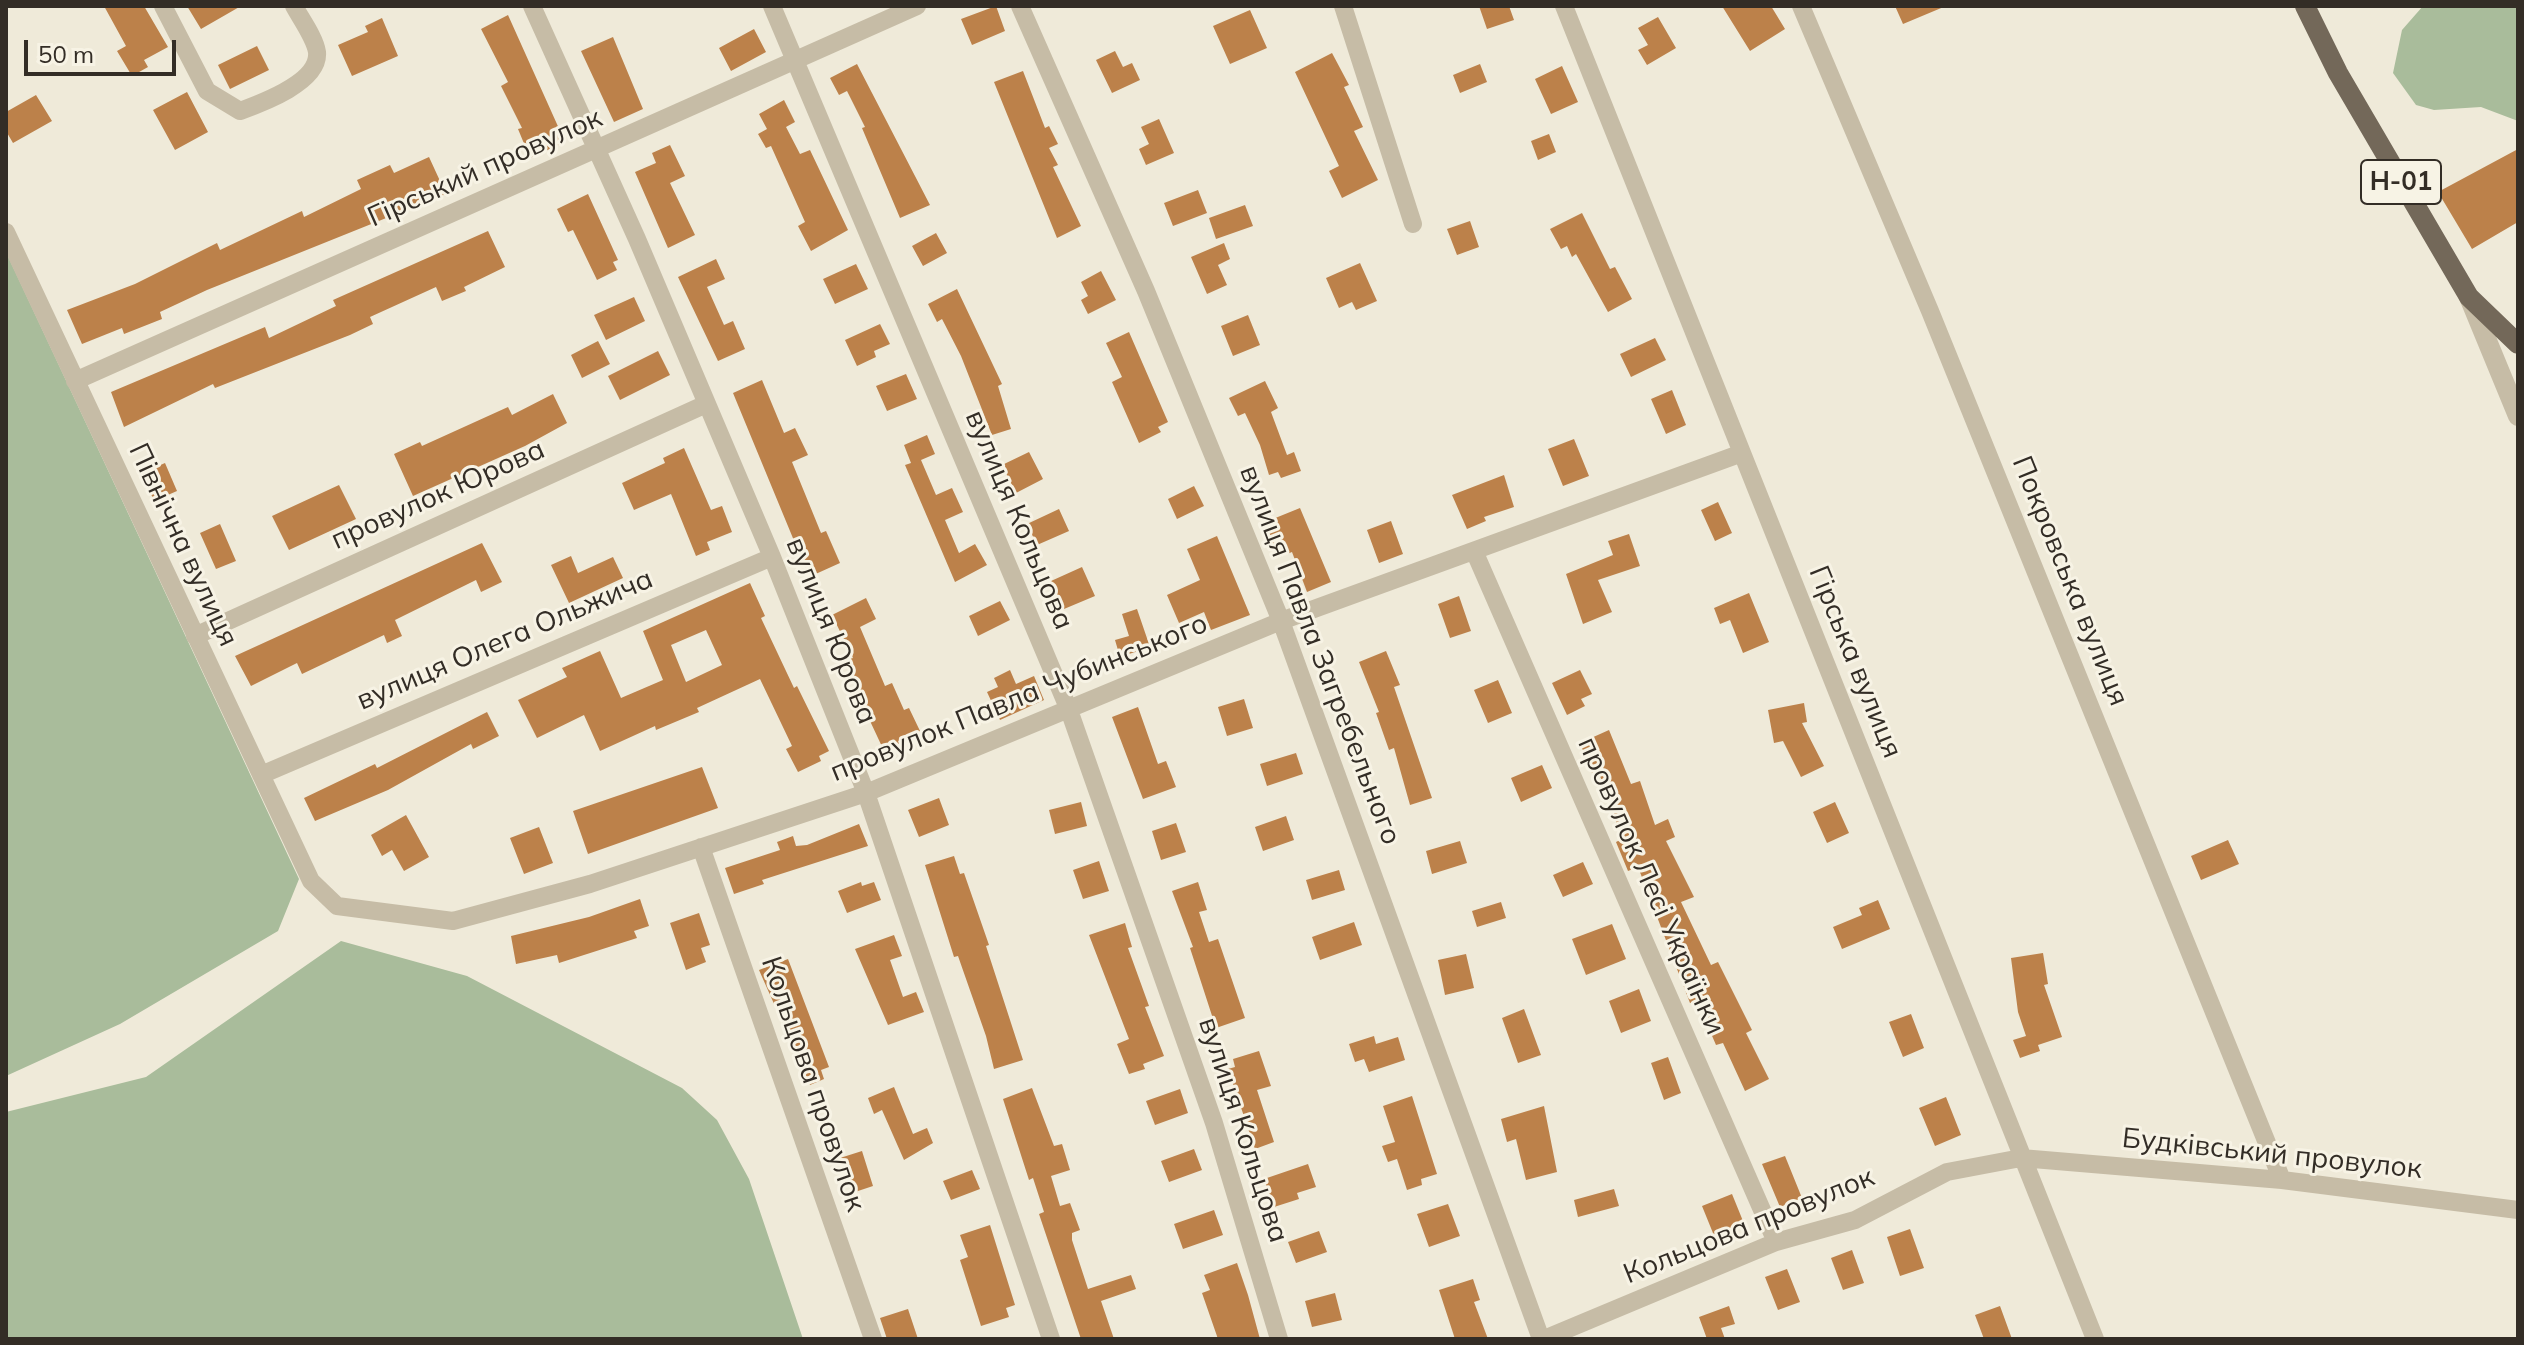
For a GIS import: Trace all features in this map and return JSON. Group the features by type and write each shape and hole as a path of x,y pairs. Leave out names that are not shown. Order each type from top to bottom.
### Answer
{"main road":[{"name":"Н-01","path":"2305,6 2338,73 2469,297 2518,344"}],"street":[{"path":"163,6 207,91 240,111 297,84 313,69 317,52 294,6"},
{"name":"вулиця Юрова","path":"532,6 772,557 866,793 1051,1339"},
{"name":"вулиця Кольцова","path":"772,6 1069,710 1214,1123 1279,1339"},
{"name":"Гірський провулок","path":"75,381 917,6"},
{"name":"вулиця Павла Загребельного","path":"1020,6 1146,291 1281,621 1542,1338"},
{"path":"1343,6 1413,224"},
{"name":"Гірська вулиця","path":"1564,6 2095,1339"},
{"name":"Покровська вулиця","path":"1801,6 1930,311 2282,1180"},
{"name":"Північна вулиця","path":"6,232 311,881"},
{"path":"2469,297 2518,416"},
{"name":"провулок Юрова","path":"195,636 704,405"},
{"name":"провулок Павла Чубинського","path":"311,881 337,906 453,921 590,884 866,793 1281,621 1475,553 1742,453"},
{"name":"провулок Лесі Українки","path":"1475,553 1776,1242"},
{"name":"вулиця Олега Ольжича","path":"261,775 772,557"},
{"name":"Кольцова провулок","path":"701,847 873,1339"},
{"name":"Будківський провулок","path":"2021,1158 2282,1180 2518,1210"},
{"name":"Кольцова провулок","path":"1542,1338 1776,1242 1855,1220 1947,1172 2021,1158"}],"green space":[{"path":"2423,6 2518,6 2518,121 2481,107 2434,110 2416,105 2393,73 2402,30"},
{"path":"6,252 299,879 278,931 120,1024 6,1076"},
{"path":"341,941 467,976 682,1088 717,1120 749,1179 803,1339 6,1339 6,1112 146,1077"}],"building":[{"path":"104,6 144,6 168,47 144,60 148,67 132,76 117,51 126,46"},
{"path":"187,6 241,6 201,29"},
{"path":"996,6 1005,31 972,45 961,19"},
{"path":"1479,6 1509,6 1514,20 1487,29"},
{"path":"1722,6 1771,6 1785,29 1750,51"},
{"path":"1895,6 1946,6 1903,24"},
{"path":"1250,10 1267,48 1230,64 1213,26"},
{"path":"508,15 565,142 530,158 518,129 522,128 501,86 508,82 481,29"},
{"path":"1658,17 1676,48 1647,65 1638,50 1648,45 1638,28"},
{"path":"382,18 398,56 352,76 338,45 368,32 365,26"},
{"path":"754,29 766,52 731,71 719,48"},
{"path":"613,37 643,109 614,122 581,51"},
{"path":"257,46 269,70 230,89 218,65"},
{"path":"1115,51 1123,67 1132,63 1140,80 1112,93 1096,60"},
{"path":"1332,53 1349,85 1344,87 1363,127 1354,131 1378,180 1342,198 1329,171 1339,166 1295,72"},
{"path":"857,64 930,205 900,218 862,128 865,127 847,91 839,95 830,78"},
{"path":"1480,64 1487,82 1460,93 1453,75"},
{"path":"1562,66 1578,102 1551,114 1535,79"},
{"path":"1023,71 1045,128 1049,126 1058,144 1049,148 1058,165 1053,167 1081,226 1057,238 994,82"},
{"path":"187,92 208,132 175,150 153,110"},
{"path":"36,95 52,121 13,143 6,131 6,112"},
{"path":"784,100 795,122 786,127 800,154 810,150 848,230 811,251 798,226 805,222 771,146 766,148 758,134 767,129 759,114"},
{"path":"1159,119 1174,153 1146,165 1139,149 1149,144 1141,127"},
{"path":"1549,134 1556,152 1538,160 1531,141"},
{"path":"670,145 685,176 670,183 695,235 668,248 635,172 656,163 652,153"},
{"path":"2518,149 2518,222 2472,249 2438,192"},
{"path":"429,157 446,194 207,290 160,312 162,319 124,334 122,328 82,344 67,310 135,284 217,243 220,250 302,211 304,217 361,189 357,180 390,165 394,173"},
{"path":"1198,190 1207,213 1173,226 1164,203"},
{"path":"588,194 618,260 613,262 617,270 597,280 573,230 568,232 557,209"},
{"path":"1245,205 1253,226 1216,239 1209,218"},
{"path":"1582,213 1610,269 1615,267 1632,299 1608,312 1576,254 1572,257 1567,246 1561,249 1550,229"},
{"path":"1470,221 1479,247 1457,255 1447,229"},
{"path":"488,231 505,267 464,287 466,291 442,301 436,287 370,317 373,324 350,335 215,388 213,384 124,427 111,392 265,327 269,338 336,306 333,300"},
{"path":"936,233 947,253 923,266 912,246"},
{"path":"1224,243 1230,259 1218,265 1227,285 1207,294 1191,257"},
{"path":"716,259 725,279 707,287 724,325 733,321 745,349 718,361 678,277"},
{"path":"1360,263 1377,301 1356,310 1352,302 1339,308 1326,278"},
{"path":"856,264 868,289 835,304 823,279"},
{"path":"1101,271 1116,300 1088,314 1081,300 1088,296 1081,282"},
{"path":"957,289 1002,384 998,386 1011,429 992,435 961,356 942,319 937,322 928,304"},
{"path":"634,297 645,321 606,340 594,315"},
{"path":"1248,315 1260,345 1233,356 1221,326"},
{"path":"880,324 890,344 874,351 876,357 857,366 845,340"},
{"path":"1129,332 1168,422 1158,427 1161,432 1139,443 1112,382 1122,377 1106,343"},
{"path":"1655,338 1666,360 1631,377 1620,354"},
{"path":"598,341 610,364 582,378 571,355"},
{"path":"658,351 670,375 620,400 608,376"},
{"path":"906,374 917,399 887,411 876,386"},
{"path":"762,380 784,433 795,428 808,455 792,462 821,533 826,531 840,563 809,577 733,393"},
{"path":"1265,381 1278,408 1271,412 1287,455 1294,452 1301,471 1281,478 1278,472 1269,475 1260,445 1245,413 1238,416 1229,398"},
{"path":"1672,390 1686,425 1666,434 1651,399"},
{"path":"553,394 567,423 525,446 413,496 394,454 420,442 422,446 508,407 512,415"},
{"path":"927,435 935,454 921,460 936,495 952,488 963,512 945,520 959,553 975,544 987,565 955,582 905,465 911,463 904,445"},
{"path":"1574,439 1589,476 1563,486 1548,449"},
{"path":"684,448 711,510 722,506 732,532 707,542 710,550 696,556 671,494 634,510 622,483 665,463 663,458"},
{"path":"1029,452 1043,479 1016,493 1002,465"},
{"path":"165,463 177,491 154,501 142,473"},
{"path":"1504,475 1514,507 1484,517 1486,521 1467,529 1452,495"},
{"path":"339,485 356,519 289,550 272,516"},
{"path":"1194,486 1204,506 1177,519 1168,499"},
{"path":"1718,502 1732,533 1715,541 1701,510"},
{"path":"1300,508 1331,582 1307,592 1292,552 1277,558 1263,523"},
{"path":"1059,509 1069,531 1037,545 1027,524"},
{"path":"1391,521 1403,554 1379,563 1367,530"},
{"path":"220,524 236,561 216,569 200,533"},
{"path":"1629,534 1640,566 1598,580 1612,612 1583,624 1566,574 1613,555 1608,541"},
{"path":"1217,536 1250,615 1211,630 1204,612 1179,623 1167,595 1200,580 1187,549"},
{"path":"482,543 502,582 481,592 476,580 395,620 402,636 387,643 384,635 302,674 297,663 251,686 235,656"},
{"path":"571,556 578,573 613,557 623,578 569,603 551,565"},
{"path":"1082,567 1095,596 1064,609 1051,581"},
{"path":"750,583 765,616 761,618 794,688 797,686 829,751 819,756 821,761 798,772 786,749 792,746 760,679 697,708 699,712 656,730 655,726 600,751 584,715 537,738 518,700 567,677 562,668 600,651 621,698 663,680 643,631","holes":["706,630 722,665 686,682 671,645"]},
{"path":"1749,593 1769,642 1743,653 1730,620 1720,624 1714,608"},
{"path":"1459,596 1471,631 1450,638 1438,604"},
{"path":"866,598 876,619 860,627 885,686 892,683 904,710 909,708 920,731 898,741 900,746 885,753 863,706 858,708 852,694 860,690 847,660 853,658 832,615"},
{"path":"1000,601 1010,620 978,636 969,616"},
{"path":"1137,609 1150,647 1120,657 1115,640 1129,636 1122,614"},
{"path":"1386,651 1400,685 1394,687 1432,798 1410,805 1394,748 1389,750 1376,713 1379,712 1359,662"},
{"path":"1010,670 1016,684 1034,676 1044,700 1000,720 987,692 998,687 994,678"},
{"path":"1580,670 1592,694 1581,699 1585,706 1567,715 1552,683"},
{"path":"1498,680 1512,713 1488,723 1474,690"},
{"path":"1244,699 1253,728 1227,736 1218,707"},
{"path":"1804,703 1807,722 1802,723 1824,766 1801,777 1783,741 1774,743 1768,710"},
{"path":"1138,707 1158,764 1166,761 1176,787 1143,799 1112,717"},
{"path":"487,712 499,736 473,749 471,744 388,790 315,821 304,798 375,764 377,768"},
{"path":"1609,730 1631,784 1640,781 1655,825 1668,819 1675,837 1666,841 1694,897 1681,902 1711,965 1718,962 1752,1030 1746,1033 1769,1079 1745,1091 1723,1043 1716,1045 1697,1001 1690,1003 1638,867 1628,871 1616,842 1622,839 1598,770 1592,773 1580,743"},
{"path":"1296,753 1303,774 1267,786 1260,764"},
{"path":"1542,765 1552,788 1521,802 1511,778"},
{"path":"702,767 718,808 588,854 573,811"},
{"path":"939,798 949,825 919,837 908,810"},
{"path":"1081,802 1087,826 1055,834 1049,810"},
{"path":"1835,802 1849,833 1827,843 1813,812"},
{"path":"406,815 429,857 404,871 392,850 382,856 371,835"},
{"path":"1286,816 1294,840 1263,851 1255,827"},
{"path":"1176,823 1186,852 1161,860 1152,831"},
{"path":"859,824 868,846 762,880 764,884 734,894 725,868 780,850 777,842 793,836 796,846 807,845"},
{"path":"539,827 553,863 524,874 510,838"},
{"path":"2228,840 2239,864 2201,880 2191,856"},
{"path":"1460,841 1467,863 1432,874 1426,851"},
{"path":"954,856 960,874 964,873 989,945 986,946 1023,1060 994,1069 986,1036 958,956 954,957 925,865"},
{"path":"1099,861 1109,891 1083,899 1073,870"},
{"path":"1583,862 1593,884 1563,897 1553,875"},
{"path":"1339,870 1345,890 1312,900 1306,880"},
{"path":"861,882 862,886 874,882 881,900 847,913 838,891"},
{"path":"1198,882 1207,910 1199,912 1209,942 1218,939 1245,1018 1216,1028 1190,948 1193,947 1172,891"},
{"path":"640,899 649,926 634,931 637,938 559,963 557,955 516,964 511,936 589,917"},
{"path":"1878,900 1890,929 1842,949 1833,927 1862,915 1859,908"},
{"path":"1501,902 1506,918 1477,927 1472,911"},
{"path":"699,913 710,945 701,948 706,962 686,970 670,923"},
{"path":"1354,922 1362,945 1320,960 1312,937"},
{"path":"1125,923 1132,947 1128,948 1149,1006 1145,1007 1164,1056 1143,1064 1145,1069 1129,1074 1117,1044 1129,1039 1089,935"},
{"path":"1612,924 1626,959 1586,975 1572,939"},
{"path":"894,935 902,956 890,960 903,997 916,992 924,1012 888,1025 855,949"},
{"path":"2043,953 2048,984 2044,985 2062,1037 2038,1045 2040,1051 2020,1058 2013,1040 2026,1036 2018,1012 2011,958"},
{"path":"1466,954 1474,988 1445,995 1438,960"},
{"path":"788,959 829,1067 821,1070 824,1079 810,1085 759,970"},
{"path":"1639,989 1651,1021 1621,1033 1609,1001"},
{"path":"1524,1009 1541,1055 1518,1063 1502,1018"},
{"path":"1911,1014 1924,1048 1903,1057 1889,1022"},
{"path":"1374,1036 1376,1044 1398,1037 1405,1060 1369,1072 1364,1059 1355,1062 1349,1044"},
{"path":"1259,1051 1271,1086 1257,1090 1274,1142 1255,1149 1228,1069 1235,1067 1233,1059"},
{"path":"1668,1057 1681,1093 1664,1100 1651,1063"},
{"path":"894,1087 913,1134 927,1128 933,1143 904,1160 882,1110 874,1114 868,1098"},
{"path":"1032,1088 1054,1146 1062,1144 1070,1170 1051,1176 1060,1206 1070,1203 1080,1230 1072,1233 1072,1240 1088,1289 1131,1275 1136,1289 1101,1301 1114,1339 1081,1339 1039,1214 1044,1212 1033,1178 1029,1180 1003,1099"},
{"path":"1180,1089 1188,1113 1155,1125 1146,1101"},
{"path":"1412,1096 1437,1174 1421,1179 1422,1185 1407,1190 1397,1159 1388,1162 1382,1146 1395,1142 1383,1106"},
{"path":"1946,1097 1961,1135 1935,1146 1919,1108"},
{"path":"1544,1106 1557,1172 1526,1180 1516,1139 1507,1142 1501,1119"},
{"path":"1194,1149 1202,1170 1169,1182 1161,1161"},
{"path":"862,1151 873,1186 852,1193 840,1158"},
{"path":"1785,1156 1802,1198 1780,1207 1762,1164"},
{"path":"1308,1164 1316,1187 1297,1193 1299,1199 1274,1207 1264,1179"},
{"path":"972,1170 980,1189 951,1200 943,1181"},
{"path":"1614,1189 1619,1206 1578,1217 1574,1200"},
{"path":"1732,1194 1745,1226 1715,1238 1702,1206"},
{"path":"1448,1204 1460,1236 1429,1247 1417,1214"},
{"path":"1214,1210 1223,1235 1183,1249 1174,1224"},
{"path":"990,1225 1015,1305 1006,1308 1009,1317 981,1326 960,1260 968,1257 960,1235"},
{"path":"1910,1229 1924,1268 1900,1276 1887,1237"},
{"path":"1319,1231 1327,1252 1296,1263 1288,1242"},
{"path":"1852,1250 1864,1283 1843,1290 1831,1258"},
{"path":"1237,1263 1260,1339 1218,1339 1202,1293 1210,1290 1204,1275"},
{"path":"1787,1269 1800,1302 1778,1310 1765,1277"},
{"path":"1473,1279 1480,1300 1474,1302 1488,1339 1455,1339 1439,1290"},
{"path":"1335,1293 1342,1320 1312,1327 1305,1301"},
{"path":"1729,1306 1735,1324 1721,1328 1725,1339 1707,1339 1699,1317"},
{"path":"2000,1306 2012,1339 1984,1339 1975,1315"},
{"path":"908,1309 918,1339 887,1339 880,1318"}]}
